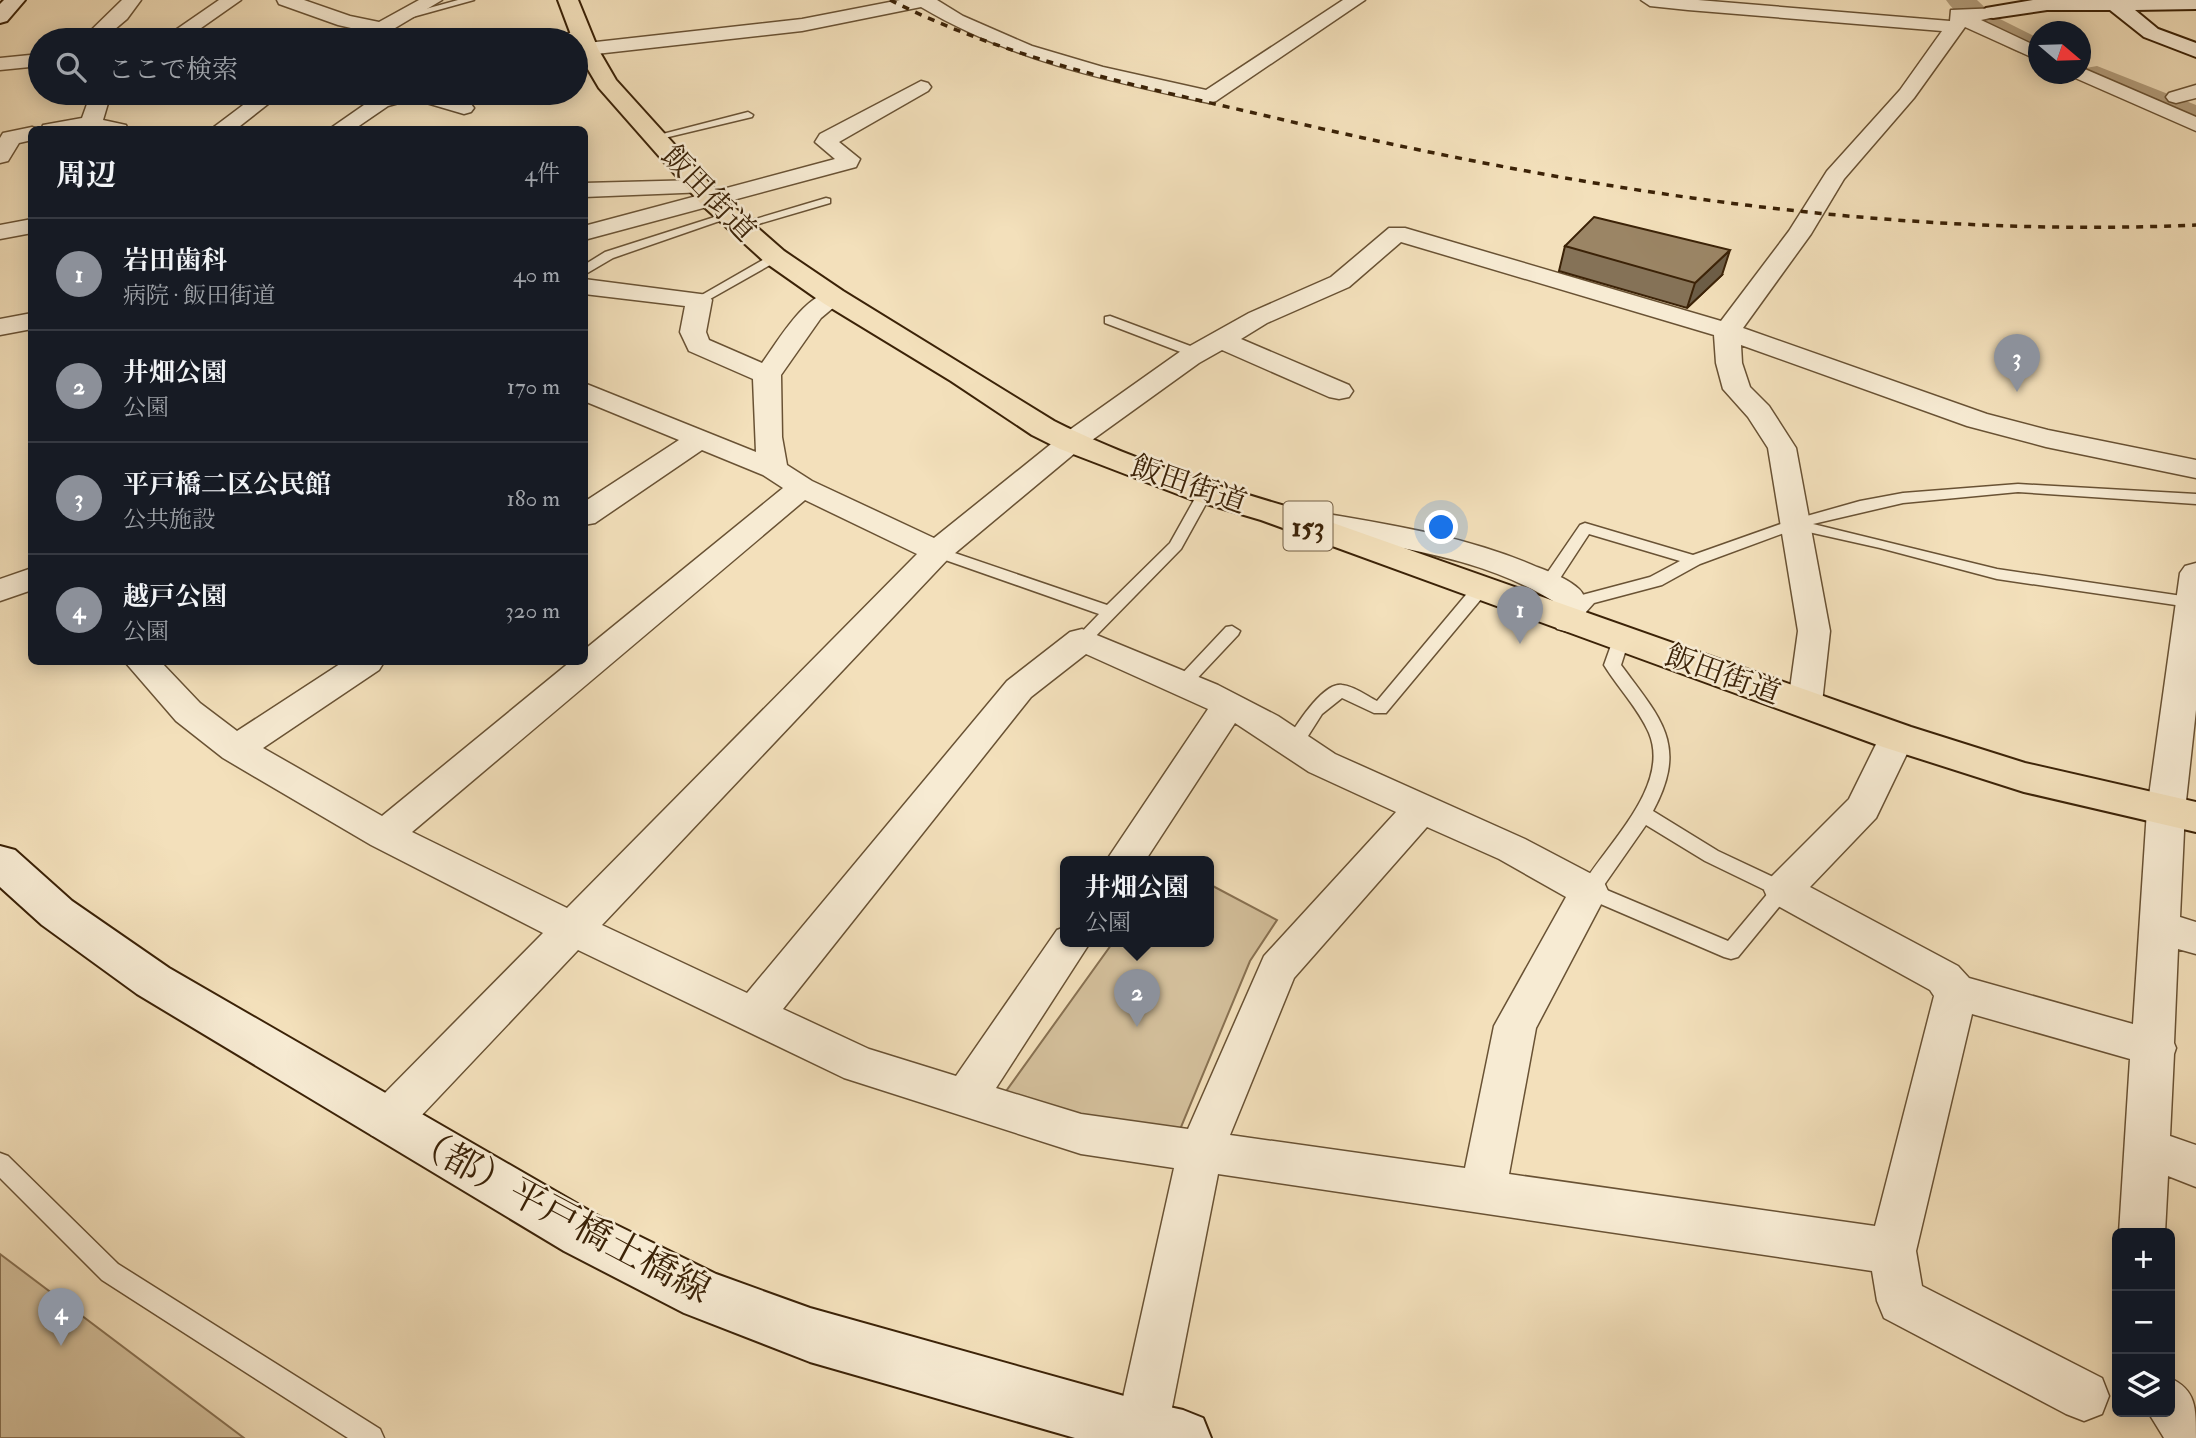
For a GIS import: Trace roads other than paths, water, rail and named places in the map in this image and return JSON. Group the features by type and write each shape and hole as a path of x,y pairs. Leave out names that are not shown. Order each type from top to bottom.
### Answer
{"highway":[{"name":"飯田街道","path":"568,0 571,28"},
{"name":"飯田街道","path":"588,60 719,207 775,257 833,297 1043,428 1071,442 1205,493 1273,513 1897,737 2024,777 2181,814"}],"street":[{"path":"0,17 15,0"},
{"path":"105,28 132,0"},
{"path":"189,28 232,0"},
{"path":"286,0 345,21 378,28"},
{"path":"385,28 433,0"},
{"path":"588,39 799,19 926,1 971,29 1029,50 1114,76 1209,97 1356,0"},
{"path":"1650,0 1699,7 1900,20 1961,21 2028,49"},
{"path":"1947,0 1961,21"},
{"path":"2112,1 2151,33 2196,51"},
{"path":"1805,703 1814,631 1782,448 1759,412 1737,389 1729,363 1727,331 1799,234 1835,176 1907,94 1961,21 1988,6 2112,1 2196,3"},
{"path":"1988,6 2016,30 2028,35"},
{"path":"0,64 28,61"},
{"path":"2091,61 2186,94 2196,105"},
{"path":"2091,78 2196,125"},
{"path":"588,232 719,207 848,162 849,159 826,142 828,139 921,87"},
{"path":"89,123 97,105"},
{"path":"226,126 255,105"},
{"path":"344,126 376,105"},
{"path":"457,105 464,107"},
{"path":"73,126 89,123 101,126"},
{"path":"0,156 11,138 28,134"},
{"path":"588,191 719,207"},
{"path":"0,232 28,227"},
{"path":"387,1121 937,552 1071,442 1196,353 1258,318 1340,282 1397,233 1727,331 1977,420 2046,438 2196,469"},
{"path":"588,286 699,300 694,314 693,332 698,345 767,375"},
{"path":"773,469 768,437 767,375 812,313 833,297"},
{"path":"0,327 28,322"},
{"path":"1219,339 1339,391"},
{"path":"591,399 773,469 802,487 937,552"},
{"path":"588,513 700,439"},
{"path":"384,835 802,487"},
{"path":"1273,513 1472,556 1549,582 1569,597 1569,621"},
{"path":"0,591 28,580"},
{"path":"2143,1228 2155,1048 2178,933 2181,814 2195,593"},
{"path":"754,1015 1019,690 1082,640 1184,682 1295,742 1322,762 1512,849 1589,891 1515,1026 1483,1193"},
{"path":"145,665 188,712 236,749 384,835 572,929 859,1065 1081,1134 1892,1251"},
{"path":"236,749 362,665"},
{"path":"1128,856 1229,705"},
{"path":"1897,737 1863,808 1783,890 1944,978 1956,992 2155,1048"},
{"path":"1155,1435 1200,1152 1278,968 1421,809"},
{"name":"（都）平戸橋土橋線","path":"0,862 57,913 153,981 582,1234 703,1295 810,1335 1155,1435"},
{"path":"965,1099 1067,947"},
{"path":"1956,992 1892,1251 1902,1301 2084,1396"},
{"path":"2148,1148 2196,1166"},
{"path":"2175,1410 2194,1438"}],"lane":[{"path":"409,15 469,0"},
{"path":"656,137 747,115"},
{"path":"588,268 609,255 719,207 826,201"},
{"path":"699,300 775,257"},
{"path":"1110,320 1196,353"},
{"path":"1569,621 1588,599 1656,581 1694,561 1794,524 1860,506 1903,498 2018,488 2196,499"},
{"path":"1082,640 1176,546 1205,493"},
{"path":"1794,524 1881,543 1997,574 2195,593"},
{"path":"1549,582 1585,528 1694,561"},
{"path":"937,552 1110,612"},
{"path":"1295,742 1316,710 1340,690 1380,709 1481,588"},
{"path":"1184,682 1232,631"},
{"path":"1622,637 1612,665 1647,714 1661,741 1656,788 1644,814 1589,891 1731,951 1783,890 1729,867 1679,840 1644,814"},
{"path":"0,1163 110,1272 371,1438"}],"waterway":[{"path":"1960,0 1984,22 2028,45"},
{"path":"2097,75 2196,117"}],"railway":[{"path":"890,0 981,39 1122,82 1382,142 1612,186 1844,216 1961,224 2078,227 2196,225"}],"place":[{"name":"平戸橋二区公民館","path":"2017,392"},
{"name":"岩田歯科","path":"1520,644"},
{"name":"井畑公園","path":"1137,1027"},
{"name":"越戸公園","path":"61,1346"}]}
